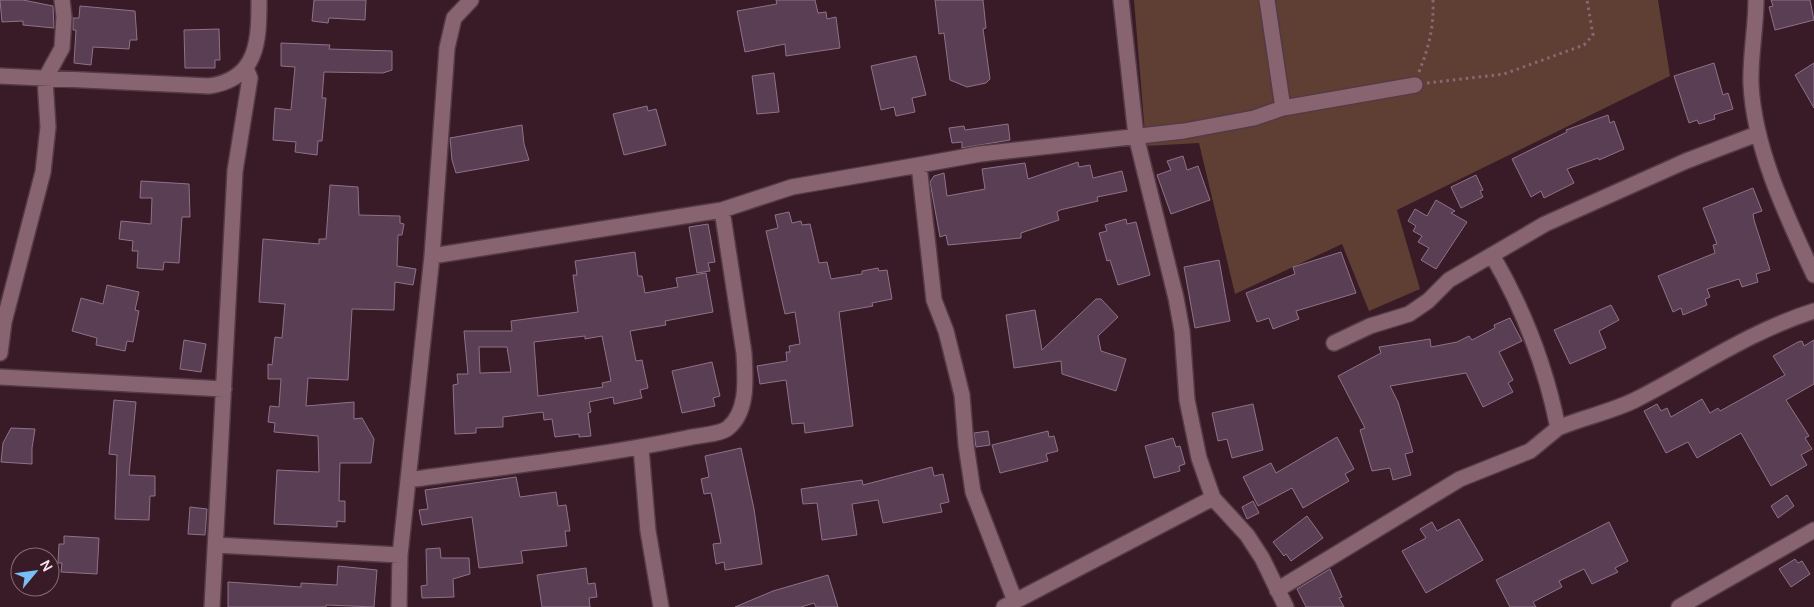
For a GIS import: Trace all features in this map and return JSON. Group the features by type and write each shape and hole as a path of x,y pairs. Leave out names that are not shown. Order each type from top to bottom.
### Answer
{"street":[{"path":"0,353 4,322 44,172 48,127 45,78 62,48 64,17 62,0"},
{"path":"0,76 209,86 226,84 246,68 255,50 259,22 259,0"},
{"path":"398,607 400,555 432,256 447,48 454,18 471,0"},
{"path":"1121,0 1136,136 1176,298 1182,332 1187,400 1199,458 1213,498 1247,535 1262,558 1286,607"},
{"path":"1267,0 1283,108"},
{"path":"1756,0 1751,83 1757,134 1796,237 1814,276"},
{"path":"212,607 235,171 250,78 246,68"},
{"path":"432,256 722,210 792,187 980,154 1184,131 1254,118 1283,108 1415,85"},
{"path":"1334,344 1370,326 1409,314 1428,301 1449,280 1545,224 1686,161 1757,134"},
{"path":"918,165 934,300 946,332 962,395 966,445 973,492 1010,604 1213,498"},
{"path":"408,480 641,448 726,429 738,416 744,396 744,352 722,210"},
{"path":"1492,255 1512,289 1547,382 1558,428"},
{"path":"1277,590 1460,479 1530,450 1558,428 1634,400 1746,338 1776,324 1814,311"},
{"path":"0,377 224,389"},
{"path":"641,448 648,531 661,607"},
{"path":"1679,607 1814,530"},
{"path":"216,545 400,555"}],"path":[{"path":"1433,0 1434,22 1430,45 1415,85 1504,74 1584,45 1593,35 1587,0"}],"shaded area":[{"path":"1134,0 1658,0 1670,76 1397,210 1420,289 1369,311 1342,244 1235,294 1199,143 1146,146"}],"building":[{"path":"0,0 23,0 53,6 54,28 23,25 23,21 2,22"},
{"path":"314,0 366,0 365,20 329,18 328,23 312,21"},
{"path":"776,0 815,0 818,13 826,12 827,19 836,17 840,48 786,56 785,44 745,52 737,11 777,4"},
{"path":"935,0 983,0 986,28 983,29 990,79 986,83 967,87 950,80 944,33 939,34"},
{"path":"1771,0 1810,0 1814,20 1775,30 1769,7 1773,6"},
{"path":"80,6 135,11 137,40 130,40 129,49 93,47 91,65 74,63 76,30 73,30 73,18 79,18"},
{"path":"219,29 220,60 215,60 215,68 185,68 184,30"},
{"path":"281,43 330,45 329,49 392,51 392,70 383,73 324,72 322,98 326,98 322,141 318,141 317,155 295,152 296,142 273,140 275,108 291,110 295,67 281,66"},
{"path":"916,56 926,95 912,98 915,112 896,116 894,107 881,110 871,66"},
{"path":"1714,63 1723,95 1728,93 1733,109 1714,115 1715,119 1699,124 1697,120 1689,123 1674,76"},
{"path":"1814,63 1814,108 1795,75"},
{"path":"774,73 779,112 757,114 752,76"},
{"path":"647,106 648,111 656,109 666,145 624,155 613,114"},
{"path":"1608,115 1610,123 1614,121 1624,149 1599,160 1598,158 1567,169 1574,183 1544,198 1541,191 1531,197 1512,159 1567,132 1566,130"},
{"path":"1008,124 1010,140 962,148 962,142 952,143 949,128 964,126 965,130"},
{"path":"522,125 524,144 529,160 456,173 452,160 450,138"},
{"path":"1183,156 1187,170 1198,166 1210,200 1171,214 1157,175 1171,170 1167,161"},
{"path":"1078,162 1079,167 1090,165 1093,178 1122,171 1127,191 1097,197 1098,201 1060,210 1057,212 1059,220 1021,233 1021,238 948,245 946,235 940,237 930,182 934,176 944,173 947,196 985,189 982,169 1025,163 1028,179"},
{"path":"1476,175 1483,190 1480,191 1483,197 1461,208 1451,187"},
{"path":"141,181 189,184 190,217 182,217 179,263 164,262 163,270 137,268 138,251 132,251 133,241 119,239 121,221 151,224 152,198 140,198"},
{"path":"330,185 358,187 359,215 400,216 400,223 404,224 402,235 398,235 397,266 416,269 413,285 395,282 394,310 352,309 348,380 308,378 306,406 354,402 354,419 362,418 374,439 371,463 340,463 339,501 345,501 345,522 337,521 337,527 274,524 277,470 319,472 318,436 274,432 275,423 268,422 270,406 279,407 281,379 268,379 268,364 272,365 275,337 282,338 285,304 259,302 263,239 319,244 319,239 326,239"},
{"path":"1753,188 1762,211 1753,214 1754,220 1770,270 1756,274 1758,282 1742,287 1739,279 1707,289 1710,297 1705,299 1707,305 1683,315 1681,308 1673,312 1658,276 1715,253 1713,245 1717,244 1703,208"},
{"path":"1436,200 1455,211 1451,213 1467,222 1436,269 1421,260 1429,248 1418,242 1422,236 1413,231 1416,226 1408,221 1415,209 1427,216"},
{"path":"789,212 792,223 801,221 802,225 810,224 819,263 827,262 831,279 862,274 862,271 878,268 879,271 887,270 892,299 872,303 873,306 839,312 853,426 805,433 804,423 792,424 786,380 760,384 757,366 787,361 786,352 790,352 789,346 800,344 795,312 785,314 766,231 778,228 775,215"},
{"path":"1126,219 1127,224 1136,222 1150,275 1118,285 1110,260 1107,261 1099,233 1107,231 1105,225"},
{"path":"708,224 715,262 708,263 710,271 697,273 689,227"},
{"path":"635,252 638,276 642,276 645,293 678,287 676,278 706,273 713,312 665,321 666,325 630,331 636,361 642,360 648,388 640,390 642,398 614,404 613,397 589,402 591,412 588,413 591,436 579,437 579,434 555,437 552,419 544,420 543,412 503,417 503,427 476,428 476,433 455,434 453,385 458,384 457,374 468,374 464,331 512,331 511,321 578,312 573,275 577,275 575,261","holes":["585,336 585,339 602,336 611,381 602,383 603,387 538,396 534,342","479,347 507,347 511,372 480,373"]},
{"path":"1341,252 1356,293 1296,311 1299,319 1273,329 1269,318 1257,322 1246,293 1295,274 1293,267"},
{"path":"1219,260 1230,321 1195,328 1184,267"},
{"path":"107,285 139,292 135,310 139,311 133,342 127,341 125,351 96,345 97,338 72,331 81,298 103,304"},
{"path":"1096,299 1101,299 1118,317 1098,336 1101,351 1126,359 1116,391 1062,374 1061,361 1014,368 1006,315 1035,310 1042,350"},
{"path":"1611,305 1619,320 1599,331 1606,348 1570,364 1554,330"},
{"path":"1510,318 1522,341 1499,352 1513,380 1508,383 1513,392 1483,407 1466,373 1390,386 1398,402 1413,452 1405,454 1411,475 1393,480 1390,468 1372,471 1360,430 1365,428 1338,376 1381,353 1379,347 1430,339 1431,347 1457,342 1469,336 1472,340 1495,328 1494,325"},
{"path":"184,340 206,344 201,372 180,369"},
{"path":"1814,340 1814,384 1786,400 1809,436 1805,438 1812,449 1801,455 1807,465 1771,486 1741,433 1697,458 1688,442 1666,453 1644,411 1657,404 1661,411 1667,408 1671,417 1702,399 1710,413 1718,408 1720,411 1785,375 1773,356 1798,342 1802,341 1804,346"},
{"path":"712,362 720,396 713,398 715,406 682,413 672,371"},
{"path":"114,400 136,402 129,475 155,476 155,496 150,496 149,520 115,519 117,455 109,454"},
{"path":"1253,404 1263,450 1232,458 1227,439 1218,441 1212,413"},
{"path":"11,428 35,429 32,464 1,462 3,443"},
{"path":"988,431 990,445 976,447 974,433"},
{"path":"1048,431 1049,437 1054,436 1058,451 1046,454 1048,461 1000,473 992,445"},
{"path":"1337,437 1354,469 1345,474 1349,481 1303,508 1292,488 1258,506 1243,477 1271,463 1276,473"},
{"path":"1173,438 1176,447 1180,446 1185,464 1179,466 1180,471 1154,478 1145,446"},
{"path":"741,448 754,509 762,564 725,570 724,562 716,564 713,544 721,543 711,493 704,494 701,479 709,477 705,456"},
{"path":"932,467 934,476 943,474 949,502 940,504 942,512 883,523 878,500 852,504 857,535 822,540 817,503 803,504 801,489 862,480 863,485"},
{"path":"516,477 520,497 556,492 558,506 566,505 570,531 565,531 567,546 521,551 523,563 479,568 472,517 422,525 419,510 428,509 425,490"},
{"path":"1787,495 1794,506 1778,518 1771,506"},
{"path":"1253,501 1259,513 1247,519 1242,507"},
{"path":"190,507 207,509 205,535 188,534"},
{"path":"1307,516 1323,538 1291,561 1286,554 1284,556 1273,542"},
{"path":"1459,519 1483,560 1426,593 1402,551 1426,538 1420,529 1432,522 1437,531"},
{"path":"1609,522 1628,561 1615,568 1618,572 1592,584 1584,569 1559,581 1562,587 1533,602 1536,607 1510,607 1496,580"},
{"path":"64,536 99,538 97,574 61,572 62,563 60,563 59,544 64,544"},
{"path":"440,548 441,558 469,558 470,574 453,579 454,597 422,598 421,586 427,585 426,549"},
{"path":"1795,559 1798,563 1802,561 1810,574 1791,587 1779,569"},
{"path":"338,566 377,570 374,607 326,605 326,607 228,607 228,582 301,587 301,583 337,585"},
{"path":"586,568 588,584 595,583 597,597 589,598 590,607 542,607 537,575"},
{"path":"1330,569 1342,597 1339,598 1344,607 1306,607 1297,589"},
{"path":"828,575 838,607 816,607 814,603 801,607 735,607 773,591"}]}
